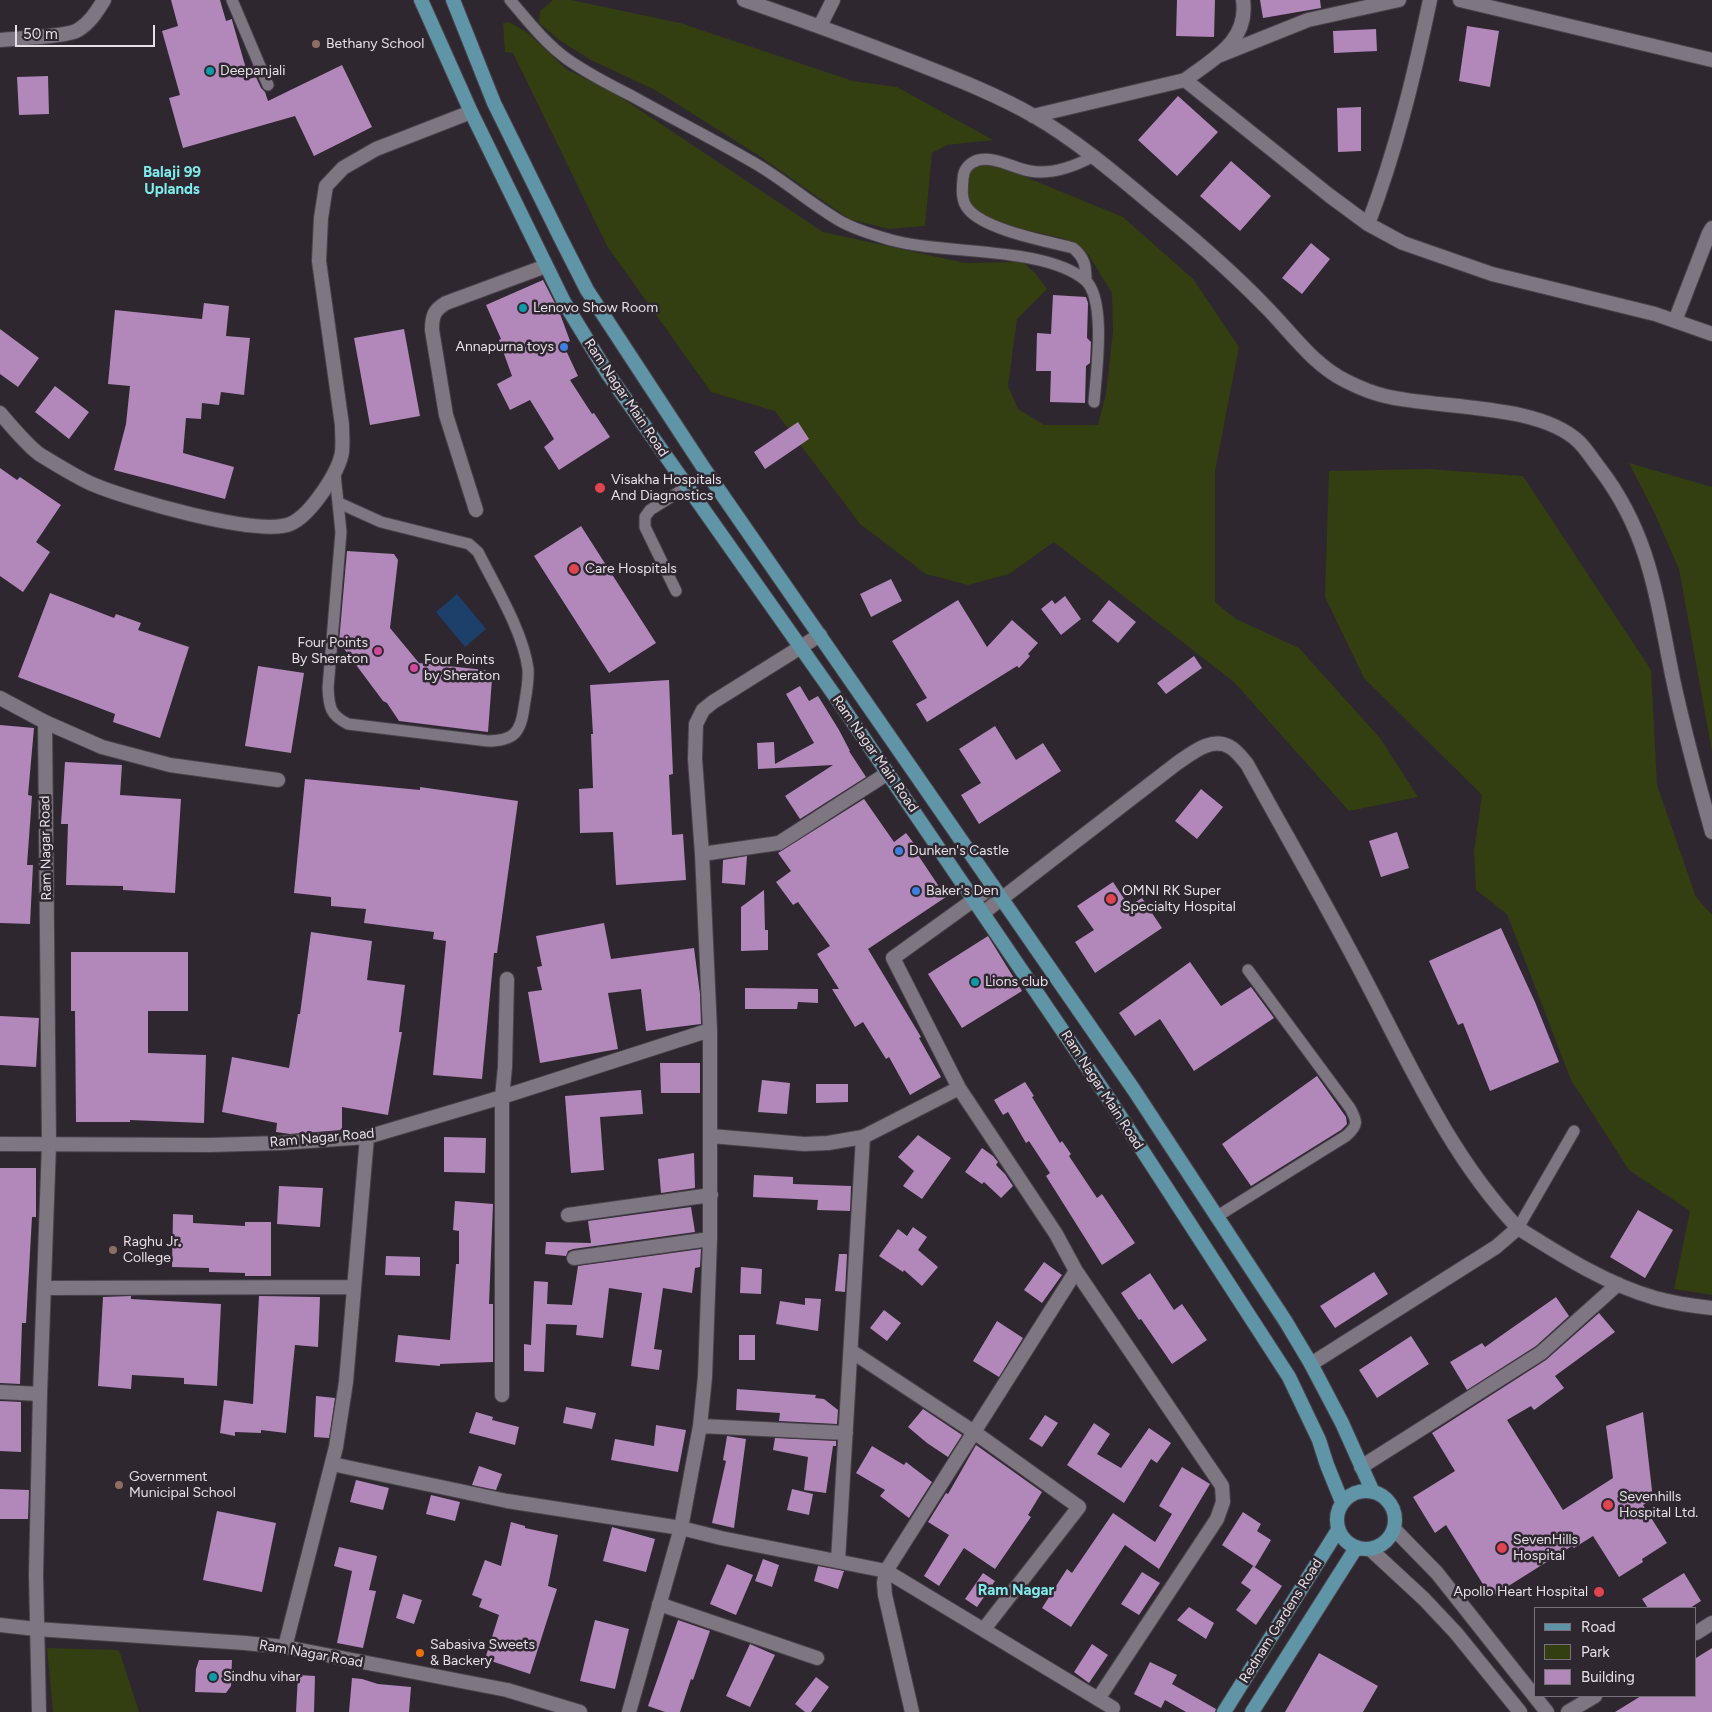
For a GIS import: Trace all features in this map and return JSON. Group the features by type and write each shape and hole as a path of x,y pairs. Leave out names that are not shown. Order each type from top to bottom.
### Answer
{"main road":[{"name":"Ram Nagar Main Road","path":"421,0 471,112 546,266 564,302 608,374 935,840 973,900 1111,1102 1289,1377 1320,1440 1327,1465 1342,1502"},
{"path":"453,0 494,103 587,290 703,467 1134,1090 1286,1322 1342,1422 1372,1490"},
{"path":"1360,1490 1372,1490 1383,1495 1391,1504 1395,1516 1394,1529 1389,1538 1380,1546 1363,1548 1345,1541 1338,1530 1336,1515 1342,1502 1350,1494 1360,1490"},
{"name":"Rednam Gardens Road","path":"1224,1712 1338,1530"},
{"name":"Rednam Gardens Road","path":"1252,1712 1363,1548"}],"street":[{"path":"0,40 78,31 92,18 104,0"},
{"path":"744,0 820,26 980,89 1058,131 1172,221 1215,258 1266,306 1308,353 1345,381 1386,397 1496,411 1528,418 1549,424 1564,431 1578,441 1610,482 1626,507 1638,532 1647,558 1660,609 1688,744 1712,832"},
{"path":"820,26 833,0"},
{"path":"1033,116 1184,80 1233,43 1242,26 1243,0"},
{"path":"1218,56 1308,20 1399,0"},
{"path":"1368,224 1384,182 1410,93 1430,0"},
{"path":"1460,0 1712,60"},
{"path":"1184,80 1330,196 1368,224 1403,243 1492,274 1638,309 1712,334"},
{"path":"0,413 38,453 91,484 163,507 226,521 269,527 291,524 310,508 335,474 342,452 342,425 319,261 321,218 326,186 343,168 376,149 471,112"},
{"path":"1676,321 1708,233 1712,228"},
{"path":"476,510 446,415 432,330 432,318 436,309 446,303 546,266"},
{"path":"629,1712 681,1528 700,1426 705,1377 711,1195 710,1030 702,854 694,759 696,724 703,710 713,702 820,634"},
{"path":"0,698 45,722 102,747 170,765 278,780"},
{"name":"Ram Nagar Road","path":"39,1712 36,1629 40,1394 49,1144 45,722"},
{"path":"983,913 1176,764 1206,745 1220,743 1231,747 1247,764 1366,982 1430,1106 1496,1205 1518,1228 1576,1264 1618,1284 1655,1298 1712,1308"},
{"path":"702,854 779,843 888,773"},
{"path":"992,886 893,958 959,1088 1056,1234 1076,1271 1222,1486 1224,1502 1217,1519 1098,1699"},
{"path":"502,1395 502,1097 505,1066 507,979"},
{"name":"Ram Nagar Road","path":"0,1144 280,1143 367,1137 502,1097 710,1030"},
{"path":"711,1136 804,1144 828,1143 863,1137 959,1088"},
{"path":"285,1647 332,1464 346,1382 367,1137"},
{"path":"838,1561 863,1137"},
{"path":"568,1215 711,1195"},
{"path":"1311,1364 1496,1247 1518,1228"},
{"path":"574,1258 710,1239"},
{"path":"912,1712 885,1595 886,1571 1076,1271"},
{"path":"1361,1467 1542,1353 1618,1284"},
{"path":"45,1288 354,1287"},
{"path":"851,1351 974,1432 1079,1507 984,1629"},
{"path":"0,1392 40,1394"},
{"path":"700,1426 846,1433"},
{"path":"332,1464 507,1501 681,1528 721,1538 886,1571 984,1629 1098,1699 1114,1711"},
{"path":"1394,1529 1437,1573 1534,1696"},
{"path":"1363,1548 1424,1599 1450,1626 1520,1712"},
{"path":"659,1604 817,1658"},
{"path":"1697,1632 1712,1623"},
{"path":"0,1625 36,1629"},
{"name":"Ram Nagar Road","path":"36,1629 285,1647 507,1690 580,1712"},
{"path":"1535,1697 1547,1712"},
{"path":"1568,1712 1593,1697"}],"lane":[{"path":"232,0 268,85"},
{"path":"510,0 539,34 567,59 605,82 765,169 841,222 865,232 911,245 1021,256 1059,266 1086,281 1094,293 1097,304 1098,344 1094,402"},
{"path":"1086,281 1086,266 1082,255 1073,248 1000,229 980,220 967,208 962,193 963,176 967,167 980,160 995,161 1031,171 1053,171 1072,167 1092,157"},
{"path":"335,474 340,503 341,532 340,565 328,688 328,703 332,713 338,719 348,724 488,741 501,741 511,738 519,728 524,714 528,671 525,655 512,618 478,552 469,544 382,522 340,503"},
{"path":"676,591 646,527 646,517 650,510 688,487"},
{"path":"1216,1217 1346,1136 1354,1130 1356,1124 1350,1108 1248,970"},
{"path":"1518,1228 1574,1131"}],"green space":[{"path":"553,0 571,0 680,23 853,81 897,87 993,140 947,145 932,153 925,226 889,229 849,219 758,155 655,90 591,60 559,40 539,23 540,11"},
{"path":"509,22 528,33 566,69 616,94 823,232 965,263 1023,262 1035,273 1047,289 1017,319 1008,386 1018,409 1044,425 1098,425 1106,394 1113,331 1112,293 1088,254 1066,239 996,223 981,215 969,203 965,181 970,172 979,166 988,164 1001,167 1123,217 1193,279 1239,347 1215,471 1215,602 1236,619 1299,648 1380,738 1418,797 1349,811 1234,682 1054,542 1009,574 968,585 926,574 860,524 775,411 711,392 607,246 513,53 505,52 503,23"},
{"path":"1629,463 1712,487 1712,752 1679,569 1654,512"},
{"path":"1429,469 1523,476 1651,670 1657,785 1696,897 1712,915 1712,1295 1674,1289 1690,1211 1629,1170 1571,1080 1507,914 1476,890 1474,852 1482,795 1364,678 1325,597 1329,471"},
{"path":"47,1648 119,1650 139,1712 53,1712"}],"water":[{"path":"457,594 486,629 465,647 436,612"}],"building":[{"name":"Deepanjali","path":"171,0 220,0 226,21 232,19 249,79 256,77 268,101 342,65 372,127 314,156 295,116 183,148 169,98 180,95 162,31 178,26"},
{"path":"1177,0 1215,0 1214,37 1176,36"},
{"path":"1260,0 1320,0 1321,8 1263,18"},
{"path":"1467,26 1499,31 1490,87 1459,81"},
{"path":"1376,29 1377,51 1334,53 1333,31"},
{"path":"48,76 49,114 19,115 17,77"},
{"path":"1178,96 1218,132 1177,176 1138,140"},
{"path":"1361,107 1361,151 1338,152 1337,108"},
{"path":"1231,161 1271,196 1240,231 1200,196"},
{"path":"1311,243 1330,259 1302,294 1282,278"},
{"path":"543,280 559,311 570,341 563,344 578,376 570,380 592,414 594,413 610,437 559,470 544,447 554,439 530,400 510,410 497,384 512,376 499,340 501,339 486,305"},
{"path":"1053,295 1086,297 1088,303 1087,338 1091,342 1090,363 1086,366 1085,403 1050,402 1051,371 1036,371 1037,333 1051,334"},
{"path":"204,303 229,306 226,336 250,338 244,395 221,392 219,405 202,403 201,419 186,418 183,453 234,467 225,499 114,470 126,424 130,386 108,384 115,310 202,319"},
{"path":"0,329 39,358 18,387 0,374"},
{"path":"404,329 420,416 370,425 354,338"},
{"path":"55,386 89,412 69,439 35,412"},
{"path":"798,422 809,439 765,469 754,452"},
{"path":"0,468 17,480 20,477 61,505 36,542 50,552 23,592 0,576"},
{"path":"581,526 656,643 609,673 534,556"},
{"name":"Four Points By Sheraton","path":"347,551 394,554 398,560 390,628 419,663 485,670 492,679 488,732 399,721 387,703 383,701 339,642"},
{"path":"891,579 902,601 871,617 860,594"},
{"path":"50,593 114,618 116,614 141,623 138,630 189,647 160,738 113,722 115,714 18,677"},
{"path":"1065,596 1081,619 1061,635 1041,609 1052,600 1055,604"},
{"path":"958,600 987,647 1012,620 1038,643 1019,668 1017,666 927,722 916,704 927,698 892,641"},
{"path":"1109,600 1136,622 1118,643 1092,621"},
{"path":"1194,656 1202,668 1166,694 1157,683"},
{"path":"258,666 304,673 291,753 245,746"},
{"path":"669,680 673,774 669,775 672,835 683,834 686,880 616,885 613,832 580,833 579,789 593,788 591,734 593,734 590,685"},
{"path":"800,686 809,701 818,696 866,777 800,819 785,796 833,765 758,769 757,743 774,742 775,764 814,743 786,694"},
{"path":"0,725 34,728 28,795 32,796 27,865 33,865 30,924 0,923"},
{"path":"995,726 1016,760 1043,743 1061,771 979,824 961,795 981,783 959,749"},
{"path":"65,762 122,765 120,795 181,799 175,893 123,890 123,886 66,885 68,824 61,824"},
{"path":"305,779 420,790 420,787 518,801 497,953 494,953 482,1079 433,1075 446,941 433,939 434,932 364,923 366,909 331,906 331,897 294,893"},
{"path":"1201,789 1223,807 1197,839 1175,821"},
{"path":"864,799 894,842 906,833 919,850 916,852 946,897 868,949 921,1037 919,1038 941,1077 910,1095 889,1057 886,1059 863,1022 855,1027 832,989 839,989 817,954 830,946 798,902 793,905 776,882 791,871 778,853"},
{"path":"1397,832 1409,868 1381,877 1369,841"},
{"path":"747,856 745,885 722,883 723,860"},
{"path":"1113,882 1129,906 1142,898 1162,928 1095,973 1075,942 1094,930 1077,906"},
{"path":"764,890 765,930 768,930 768,950 741,951 741,907"},
{"path":"604,923 611,959 694,948 700,994 701,1024 646,1031 641,989 608,993 618,1049 540,1063 528,992 542,990 537,967 542,966 536,936"},
{"path":"1501,928 1535,1002 1559,1062 1490,1091 1463,1023 1458,1025 1429,961"},
{"path":"311,932 372,941 367,980 405,985 399,1032 402,1032 388,1115 342,1107 342,1130 290,1134 276,1132 277,1123 222,1112 232,1057 289,1068 298,1014 300,1014"},
{"name":"Lions club","path":"988,936 1022,991 962,1028 928,974"},
{"path":"71,952 188,952 188,1011 148,1011 148,1053 206,1055 204,1123 130,1120 130,1122 76,1122 75,1011 71,1011"},
{"path":"1190,962 1221,1006 1251,987 1274,1018 1194,1071 1160,1019 1135,1036 1119,1013"},
{"path":"745,988 818,989 818,1003 798,1002 797,1009 745,1009"},
{"path":"0,1016 39,1018 36,1067 0,1065"},
{"path":"660,1063 700,1063 700,1093 661,1093"},
{"path":"1317,1076 1346,1117 1347,1124 1341,1130 1251,1186 1222,1144"},
{"path":"762,1080 790,1083 787,1114 758,1112"},
{"path":"1025,1082 1060,1143 1062,1141 1071,1154 1069,1156 1097,1198 1102,1194 1135,1243 1102,1265 1046,1176 1050,1173 1029,1141 1026,1143 1008,1112 1003,1115 994,1100"},
{"path":"816,1084 848,1084 848,1102 816,1103"},
{"path":"641,1090 643,1114 600,1117 604,1170 571,1173 565,1096"},
{"path":"918,1135 951,1158 922,1199 903,1186 914,1171 898,1157"},
{"path":"444,1137 486,1138 485,1173 444,1172"},
{"path":"982,1148 998,1162 996,1165 1013,1186 1001,1198 984,1182 982,1184 965,1172"},
{"path":"694,1153 695,1188 661,1193 658,1159"},
{"path":"0,1168 36,1168 36,1217 32,1217 26,1323 22,1323 20,1384 0,1383"},
{"path":"754,1175 793,1177 793,1184 851,1186 850,1211 817,1210 818,1200 753,1197"},
{"path":"279,1186 323,1188 320,1227 277,1224"},
{"path":"455,1201 493,1204 489,1304 493,1304 493,1362 440,1364 440,1366 395,1362 398,1335 450,1340 456,1264 459,1264 459,1231 453,1230"},
{"path":"691,1207 695,1232 573,1249 568,1251 566,1256 545,1254 546,1242 591,1243 588,1221"},
{"path":"1638,1210 1673,1230 1645,1278 1610,1257"},
{"path":"173,1214 193,1215 193,1223 245,1226 245,1222 271,1222 271,1276 245,1276 245,1273 209,1272 209,1268 172,1267"},
{"path":"913,1227 927,1237 918,1250 938,1267 922,1286 904,1270 903,1272 879,1256 898,1229 907,1236"},
{"path":"701,1249 700,1267 695,1268 692,1293 663,1288 654,1349 662,1350 659,1370 631,1366 642,1293 609,1288 603,1338 576,1335 577,1325 546,1324 544,1372 524,1371 524,1344 531,1345 534,1281 548,1282 547,1304 572,1305 578,1266"},
{"path":"839,1254 847,1254 845,1292 835,1291"},
{"path":"386,1256 420,1257 420,1276 385,1275"},
{"path":"1044,1262 1062,1275 1042,1303 1024,1290"},
{"path":"741,1267 762,1269 761,1294 740,1293"},
{"path":"1374,1272 1388,1294 1335,1328 1320,1306"},
{"path":"1150,1273 1174,1310 1182,1304 1207,1340 1172,1364 1121,1293"},
{"path":"131,1296 131,1299 221,1304 217,1386 184,1384 184,1378 132,1375 131,1389 98,1386 103,1297"},
{"path":"259,1296 320,1297 318,1347 295,1345 286,1433 261,1430 261,1433 235,1432 235,1436 220,1433 224,1400 253,1404"},
{"path":"1556,1297 1569,1316 1536,1346 1467,1390 1450,1362 1482,1343 1485,1347"},
{"path":"805,1298 821,1299 818,1331 776,1324 780,1301 805,1305"},
{"path":"884,1310 901,1323 887,1341 870,1328"},
{"name":"Sevenhills Hospital Ltd.","path":"1599,1313 1615,1332 1555,1376 1564,1388 1534,1410 1531,1406 1507,1420 1563,1510 1613,1478 1606,1426 1643,1412 1653,1499 1643,1505 1667,1543 1642,1559 1643,1562 1619,1577 1593,1536 1574,1548 1572,1546 1491,1597 1446,1525 1435,1533 1413,1497 1455,1471 1432,1433 1546,1360"},
{"path":"997,1321 1023,1338 999,1377 973,1361"},
{"path":"739,1335 755,1335 755,1360 739,1360"},
{"path":"1411,1336 1429,1364 1377,1398 1359,1370"},
{"path":"737,1389 816,1395 815,1398 824,1399 838,1410 837,1424 779,1421 780,1413 736,1410"},
{"path":"316,1396 335,1398 329,1438 314,1437"},
{"path":"0,1401 21,1402 21,1452 0,1451"},
{"path":"566,1407 596,1413 592,1429 563,1423"},
{"path":"923,1409 962,1435 948,1457 908,1427"},
{"path":"476,1412 493,1417 492,1420 519,1427 515,1445 469,1433"},
{"path":"1045,1415 1058,1423 1042,1447 1029,1439"},
{"path":"1094,1423 1110,1434 1097,1454 1121,1468 1149,1428 1171,1443 1157,1463 1151,1459 1124,1503 1067,1465"},
{"path":"656,1425 686,1430 678,1472 611,1460 615,1439 654,1446"},
{"path":"727,1436 746,1439 734,1528 712,1523 726,1461 723,1460"},
{"path":"775,1438 836,1441 836,1446 833,1446 826,1493 804,1490 808,1457 773,1450"},
{"path":"976,1445 1042,1492 1028,1515 1031,1517 995,1569 964,1548 939,1586 924,1576 949,1535 928,1522 946,1493 948,1494"},
{"path":"872,1446 904,1465 906,1462 932,1482 909,1518 880,1496 885,1490 856,1473"},
{"path":"479,1466 502,1474 496,1490 472,1485"},
{"path":"1182,1467 1210,1484 1159,1569 1125,1545 1071,1627 1042,1608 1067,1569 1072,1573 1113,1513 1155,1542 1172,1514 1159,1506"},
{"path":"356,1480 389,1488 383,1510 350,1502"},
{"path":"0,1489 29,1490 28,1519 0,1519"},
{"path":"792,1489 813,1494 809,1515 787,1510"},
{"path":"431,1495 460,1502 455,1521 426,1514"},
{"path":"217,1511 276,1523 262,1592 203,1580"},
{"path":"1243,1512 1261,1524 1257,1531 1271,1540 1255,1567 1222,1545"},
{"path":"511,1522 525,1526 525,1528 558,1535 548,1586 557,1589 530,1674 485,1659 499,1615 479,1607 482,1599 472,1595 485,1560 501,1566"},
{"path":"612,1527 655,1539 646,1572 603,1561"},
{"path":"339,1547 377,1556 369,1590 376,1591 363,1648 337,1643 352,1571 334,1566"},
{"path":"763,1559 779,1565 772,1587 755,1581"},
{"path":"727,1564 753,1575 736,1615 710,1604"},
{"path":"818,1566 844,1571 838,1589 814,1581"},
{"path":"1253,1566 1282,1586 1256,1625 1236,1610 1251,1590 1241,1583"},
{"path":"1142,1572 1160,1583 1139,1615 1121,1604"},
{"path":"983,1573 995,1581 977,1607 965,1599"},
{"path":"1684,1573 1701,1601 1692,1607 1647,1607 1642,1599"},
{"path":"403,1594 422,1600 414,1624 396,1618"},
{"path":"1189,1607 1214,1623 1206,1639 1177,1620"},
{"path":"595,1620 629,1629 615,1689 580,1681"},
{"path":"678,1620 710,1631 680,1712 665,1712 648,1706"},
{"path":"750,1644 775,1655 750,1707 726,1696"},
{"path":"1092,1644 1108,1655 1089,1683 1074,1672"},
{"path":"1712,1648 1712,1712 1615,1712 1639,1697 1697,1697 1697,1657"},
{"path":"1319,1653 1378,1686 1363,1712 1285,1712"},
{"name":"Sindhu vihar","path":"199,1660 232,1660 231,1686 226,1693 195,1692 196,1669"},
{"path":"1150,1662 1177,1675 1172,1684 1216,1709 1215,1712 1186,1712 1165,1700 1161,1708 1134,1694"},
{"path":"298,1675 315,1676 314,1712 296,1712"},
{"path":"816,1677 829,1687 811,1712 805,1712 795,1704"},
{"path":"352,1678 378,1684 411,1687 409,1712 349,1712"}],"place":[{"name":"Bethany School","path":"316,44"},
{"name":"Deepanjali","path":"210,71"},
{"name":"Lenovo Show Room","path":"523,308"},
{"name":"Annapurna toys","path":"564,347"},
{"name":"Visakha Hospitals And Diagnostics","path":"600,488"},
{"name":"Care Hospitals","path":"574,569"},
{"name":"Four Points By Sheraton","path":"378,651"},
{"name":"Four Points by Sheraton","path":"414,668"},
{"name":"Dunken's Castle","path":"899,851"},
{"name":"Baker's Den","path":"916,891"},
{"name":"OMNI RK Super Specialty Hospital","path":"1111,899"},
{"name":"Lions club","path":"975,982"},
{"name":"Raghu Jr. College","path":"113,1250"},
{"name":"Government Municipal School","path":"119,1485"},
{"name":"Sevenhills Hospital Ltd.","path":"1608,1505"},
{"name":"SevenHills Hospital","path":"1502,1548"},
{"name":"Apollo Heart Hospital","path":"1599,1592"},
{"name":"Sabasiva Sweets & Backery","path":"420,1653"},
{"name":"Sindhu vihar","path":"213,1677"}],"district":[{"name":"Balaji 99 Uplands","path":"172,182"},
{"name":"Ram Nagar","path":"1016,1591"}]}
